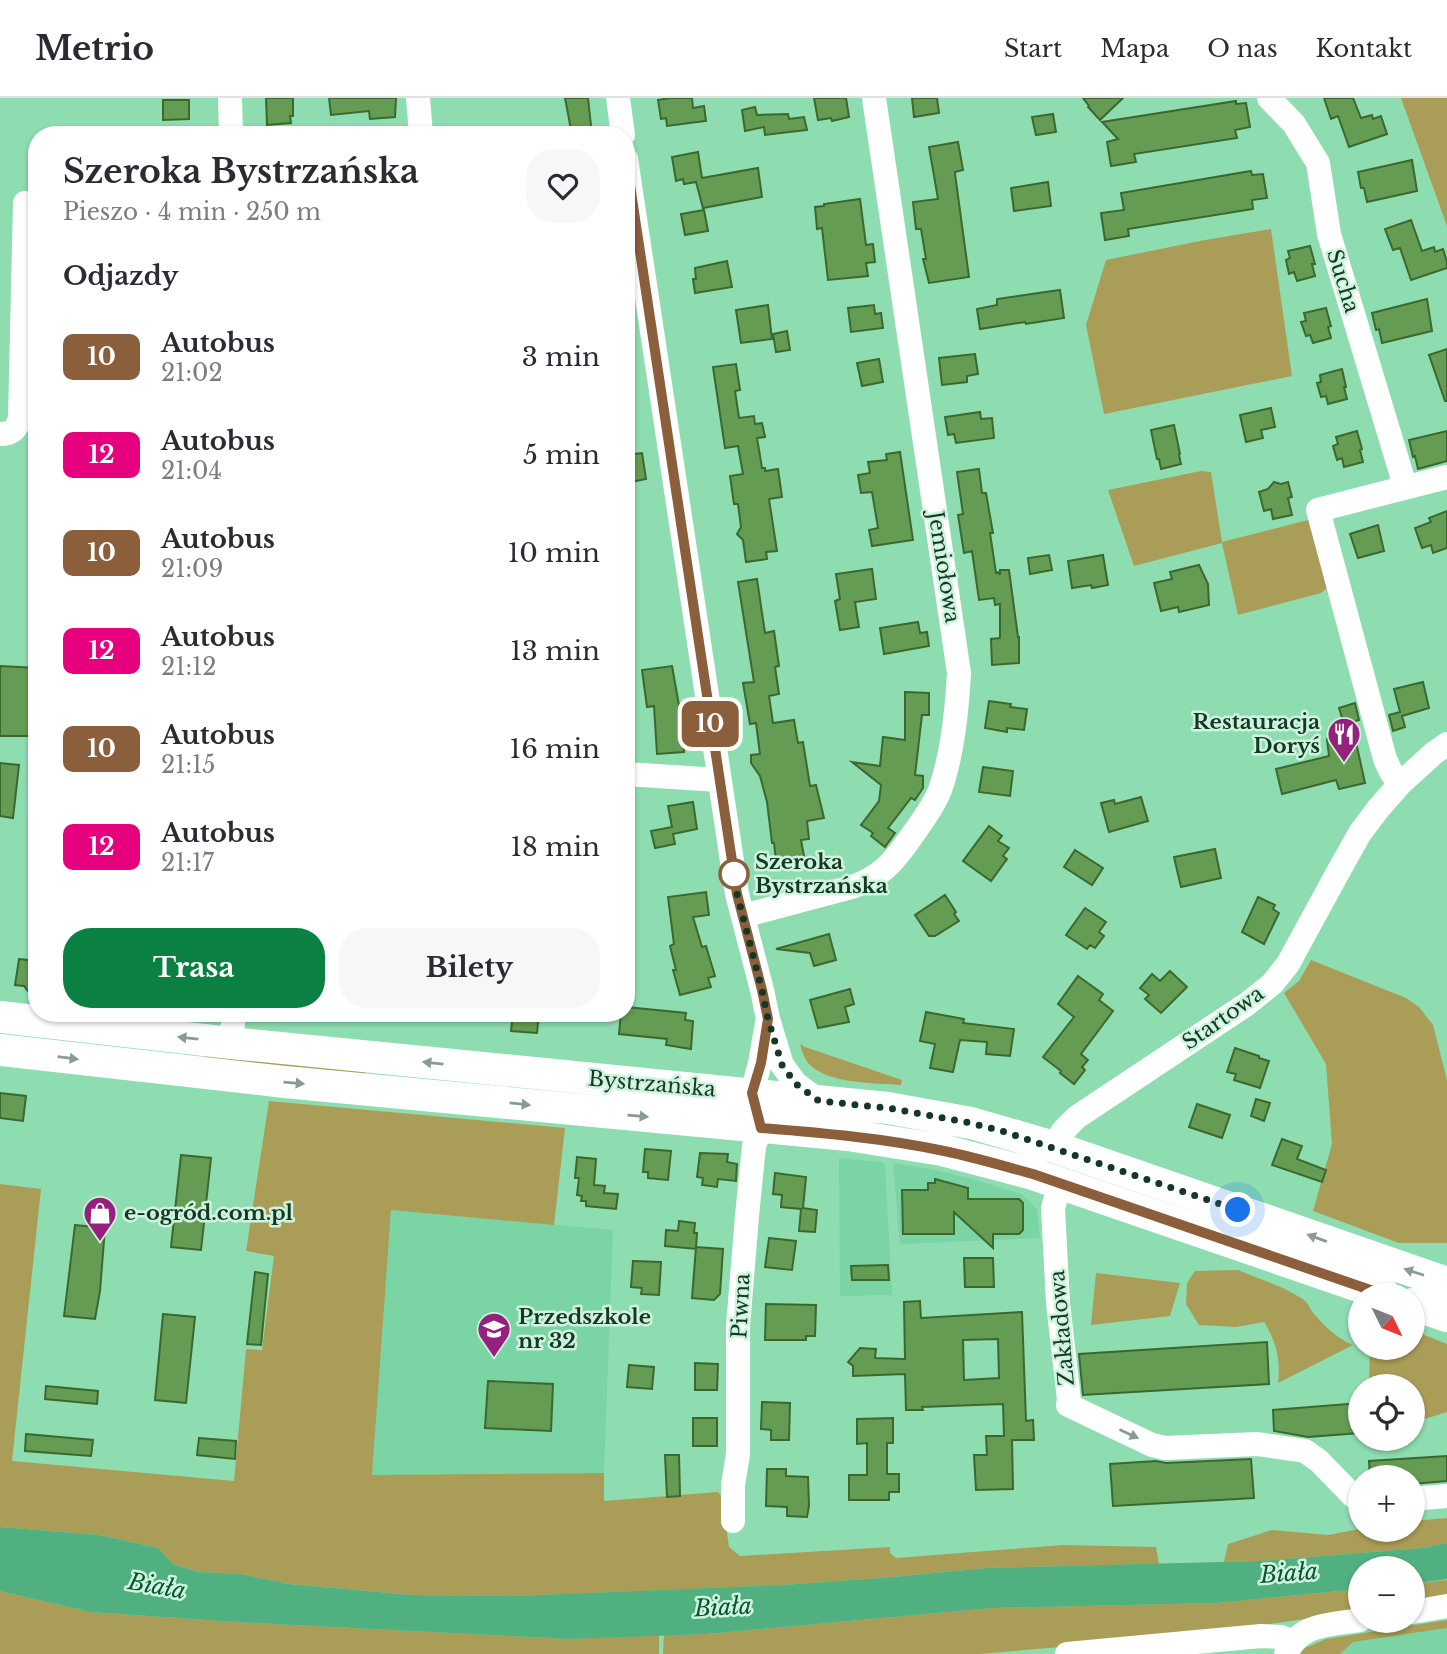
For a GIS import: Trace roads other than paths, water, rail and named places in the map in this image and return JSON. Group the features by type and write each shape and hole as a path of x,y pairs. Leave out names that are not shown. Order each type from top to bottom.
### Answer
{"main road":[{"name":"Bystrzańska","path":"0,1017 28,1018"},
{"name":"Bystrzańska","path":"106,1022 233,1028 377,1057 888,1108 971,1123 1054,1147 1447,1283"},
{"name":"Bystrzańska","path":"0,1050 198,1073 848,1135 942,1150 988,1161 1060,1184 1350,1283"},
{"path":"369,1090 377,1057"},
{"path":"1425,1309 1447,1317"}],"street":[{"path":"230,98 231,126"},
{"path":"418,98 420,126"},
{"path":"618,98 622,126"},
{"name":"Jemiołowa","path":"743,916 852,887 880,874 891,864 926,817 939,792 952,737 959,673 874,98"},
{"name":"Sucha","path":"1269,98 1294,124 1318,163 1329,234 1402,476"},
{"path":"0,434 14,430 20,418 25,203"},
{"path":"635,219 737,894 782,1065 796,1084 819,1101"},
{"path":"1400,784 1385,759 1318,510 1447,477"},
{"name":"Startowa","path":"1054,1147 1063,1131 1077,1116 1247,1004 1272,984 1288,964 1360,833 1378,808 1400,784 1447,744"},
{"path":"635,775 719,780"},
{"path":"765,1095 761,1063 768,1019"},
{"path":"765,1095 782,1065"},
{"name":"Piwna","path":"733,1521 733,1485 738,1454 738,1326 754,1146 761,1128 765,1095"},
{"name":"Zakładowa","path":"1060,1184 1053,1208 1058,1303 1068,1405 1152,1445 1165,1448 1258,1444 1305,1451 1320,1461 1348,1491"},
{"path":"1425,1498 1447,1496"},
{"path":"1425,1610 1447,1606"},
{"path":"1067,1654 1261,1636 1281,1637 1289,1648 1306,1630 1348,1622"}],"water":[{"name":"Biała","path":"0,1527 100,1535 158,1548 173,1564 198,1572 240,1574 289,1584 412,1595 514,1596 783,1585 987,1568 1260,1561 1423,1548 1447,1543 1447,1579 1425,1582 1425,1556 1348,1556 1348,1590 1217,1603 992,1608 707,1634 569,1639 90,1612 0,1591"}],"place":[{"name":"Restauracja Doryś","path":"1344,764"},
{"name":"Szeroka Bystrzańska","path":"734,874"},
{"name":"e-ogród.com.pl","path":"100,1243"},
{"name":"Przedszkole nr 32","path":"494,1359"}]}
